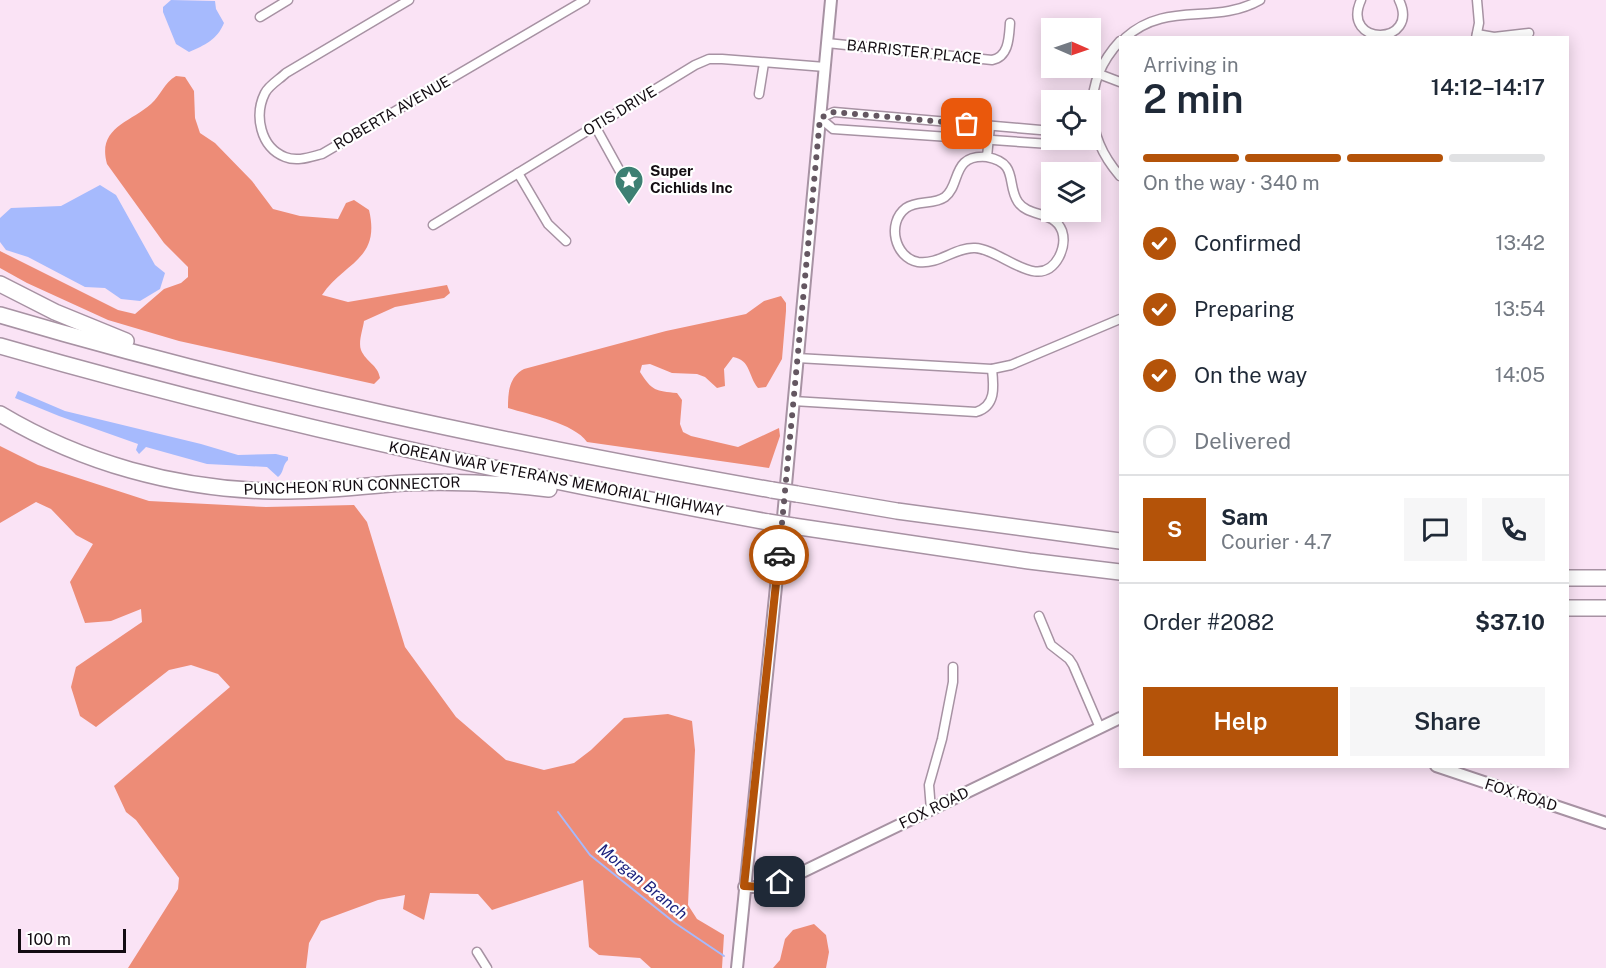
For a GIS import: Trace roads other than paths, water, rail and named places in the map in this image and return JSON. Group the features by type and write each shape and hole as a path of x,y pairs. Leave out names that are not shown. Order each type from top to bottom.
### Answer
{"highway":[{"path":"0,284 54,312 107,334 219,374"},
{"name":"KOREAN WAR VETERANS MEMORIAL HIGHWAY","path":"0,315 219,374 480,435 897,511 1119,541"},
{"name":"KOREAN WAR VETERANS MEMORIAL HIGHWAY","path":"0,346 291,423 487,467 645,499 793,526 1119,572"},
{"name":"PUNCHEON RUN CONNECTOR","path":"0,414 52,441 98,460 152,476 200,485 243,490 292,491 406,483 475,483 645,499"},
{"path":"1569,578 1606,578"},
{"path":"1569,608 1606,609"}],"street":[{"name":"ROBERTA AVENUE","path":"409,0 286,73 265,93 259,116 262,134 275,150 285,157 303,159 322,154 585,0"},
{"path":"737,968 782,528 831,0"},
{"path":"1361,0 1357,15 1359,22 1369,33 1384,36 1391,33 1401,22 1403,7 1399,0"},
{"path":"1476,36 1479,14 1477,0"},
{"path":"260,17 283,1"},
{"path":"1128,36 1143,24 1162,16 1180,12 1231,11 1256,1"},
{"name":"BARRISTER PLACE","path":"827,44 992,60 998,59 1006,51 1010,23"},
{"path":"1503,36 1529,33"},
{"path":"1101,70 1119,42"},
{"name":"OTIS DRIVE","path":"433,225 709,59 825,67"},
{"path":"759,94 764,63"},
{"path":"1101,75 1119,82"},
{"path":"820,118 834,112 1041,130"},
{"path":"820,118 833,129 1041,144"},
{"path":"595,126 627,184"},
{"path":"987,157 990,126"},
{"path":"1101,147 1119,175"},
{"path":"987,157 998,160 1006,168 1012,178 1015,195 1021,205 1049,216 1058,225 1064,243 1054,265 1044,271 1031,271 990,251 976,248 963,249 925,262 917,262 905,256 895,237 896,223 902,212 917,203 935,201 946,196 960,167 977,158 987,157"},
{"path":"518,173 548,224 566,241"},
{"path":"797,358 992,369 1011,364 1119,319"},
{"path":"793,401 975,412 987,407 991,401 994,385 992,369"},
{"path":"1039,616 1051,645 1073,665 1100,728"},
{"path":"931,810 928,791 930,774 942,739 953,682 953,667"},
{"name":"FOX ROAD","path":"744,886 765,887 780,882 1119,718"},
{"name":"FOX ROAD","path":"1442,768 1606,823"},
{"path":"477,952 487,968"}],"water":[{"path":"171,0 215,1 216,9 224,23 218,34 189,52 176,44 163,12 163,7"},
{"path":"100,185 116,195 155,265 165,273 160,289 140,301 121,299 105,288 85,287 28,257 6,250 0,242 0,218 11,208 61,206"},
{"path":"18,391 65,411 238,455 276,454 288,457 288,460 278,477 267,467 207,464 146,447 139,454 136,450 138,444 15,398"}],"waterway":[{"name":"Morgan Branch","path":"558,812 590,855 675,923 724,956"}],"place":[{"name":"Super Cichlids Inc","path":"629,206"}]}
